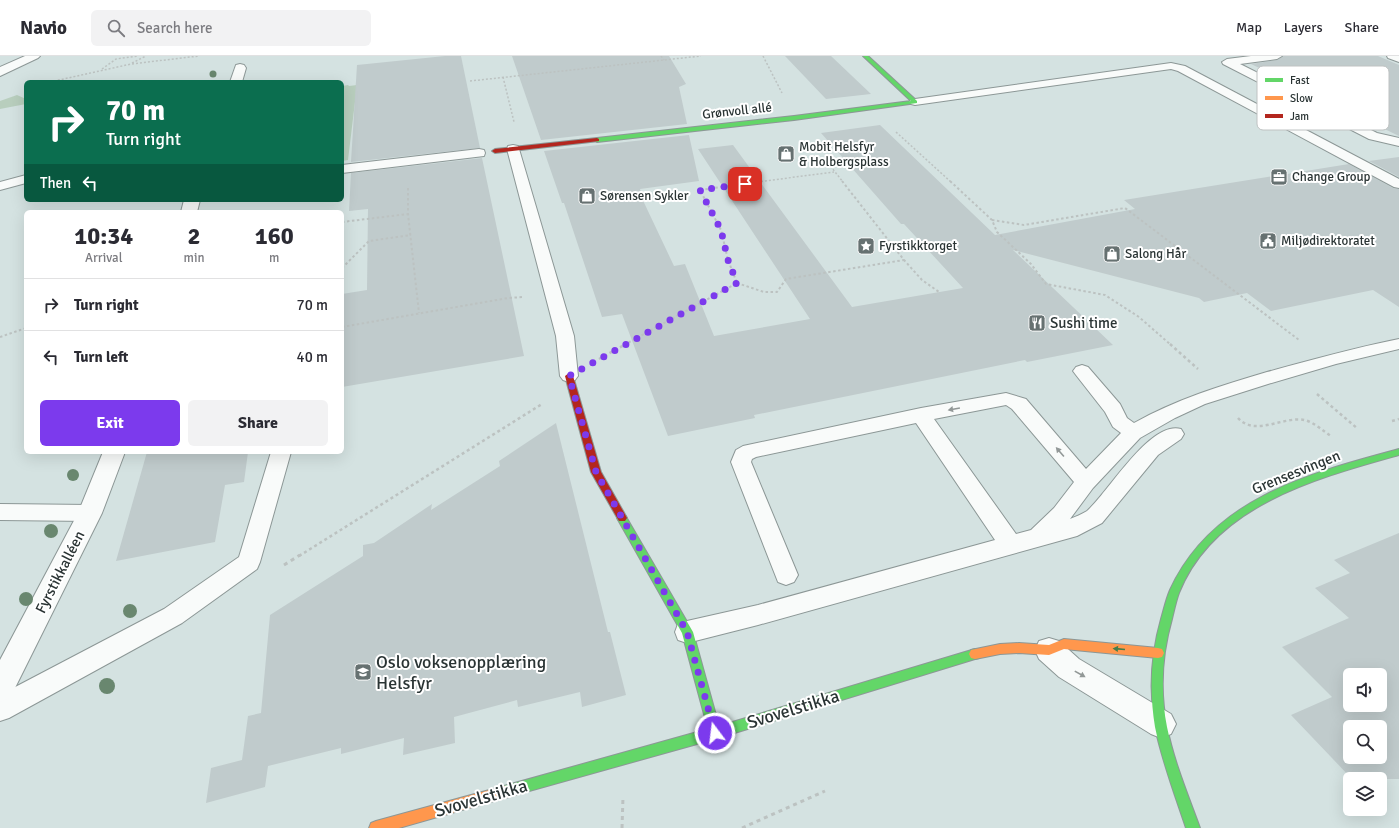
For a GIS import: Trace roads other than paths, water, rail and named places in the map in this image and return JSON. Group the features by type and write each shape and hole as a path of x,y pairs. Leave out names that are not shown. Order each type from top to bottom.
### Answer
{"main road":[{"path":"865,56 915,102"},
{"name":"Grønvoll allé","path":"495,151 794,118 915,102"},
{"path":"569,376 596,472 687,632 715,733"},
{"name":"Grensesvingen","path":"1193,828 1161,724 1156,686 1158,653 1167,609 1178,582 1195,555 1219,528 1250,505 1313,477 1399,452"},
{"name":"Svovelstikka","path":"376,828 715,733 974,654 1000,649 1019,648 1049,650 1064,644 1158,653"}],"street":[{"path":"0,72 34,56"},
{"path":"237,80 240,68"},
{"name":"Fyrstikkalléen","path":"0,689 90,513 113,454"},
{"path":"1049,650 1069,668 1161,724"}],"lane":[{"path":"1257,80 1223,63 1276,56"},
{"path":"1392,56 1399,59"},
{"path":"915,102 1171,66 1181,68 1257,108"},
{"path":"1298,130 1399,184"},
{"path":"1361,130 1373,136 1399,142"},
{"path":"516,148 553,295 565,336 569,376"},
{"path":"344,169 479,153"},
{"path":"0,186 24,180"},
{"path":"1038,537 1062,514 1086,482 1133,433 1168,413 1198,400 1289,371 1399,344"},
{"path":"1082,370 1113,409 1120,422 1133,433"},
{"path":"786,575 741,462 743,455 750,451 921,415 1006,399 1019,404 1086,482"},
{"path":"921,415 1011,545"},
{"path":"687,632 758,615 1038,537 1069,530 1094,517 1151,450 1174,434"},
{"path":"0,709 173,616 250,562 280,454"},
{"path":"0,512 90,513"}],"place":[{"name":"Mobit Helsfyr & Holbergsplass","path":"786,154"},
{"name":"Change Group","path":"1279,177"},
{"name":"Sørensen Sykler","path":"587,196"},
{"name":"Miljødirektoratet","path":"1268,241"},
{"name":"Fyrstikktorget","path":"866,246"},
{"name":"Salong Hår","path":"1112,254"},
{"name":"Sushi time","path":"1037,323"},
{"name":"Oslo voksenopplæring Helsfyr","path":"363,672"}]}
